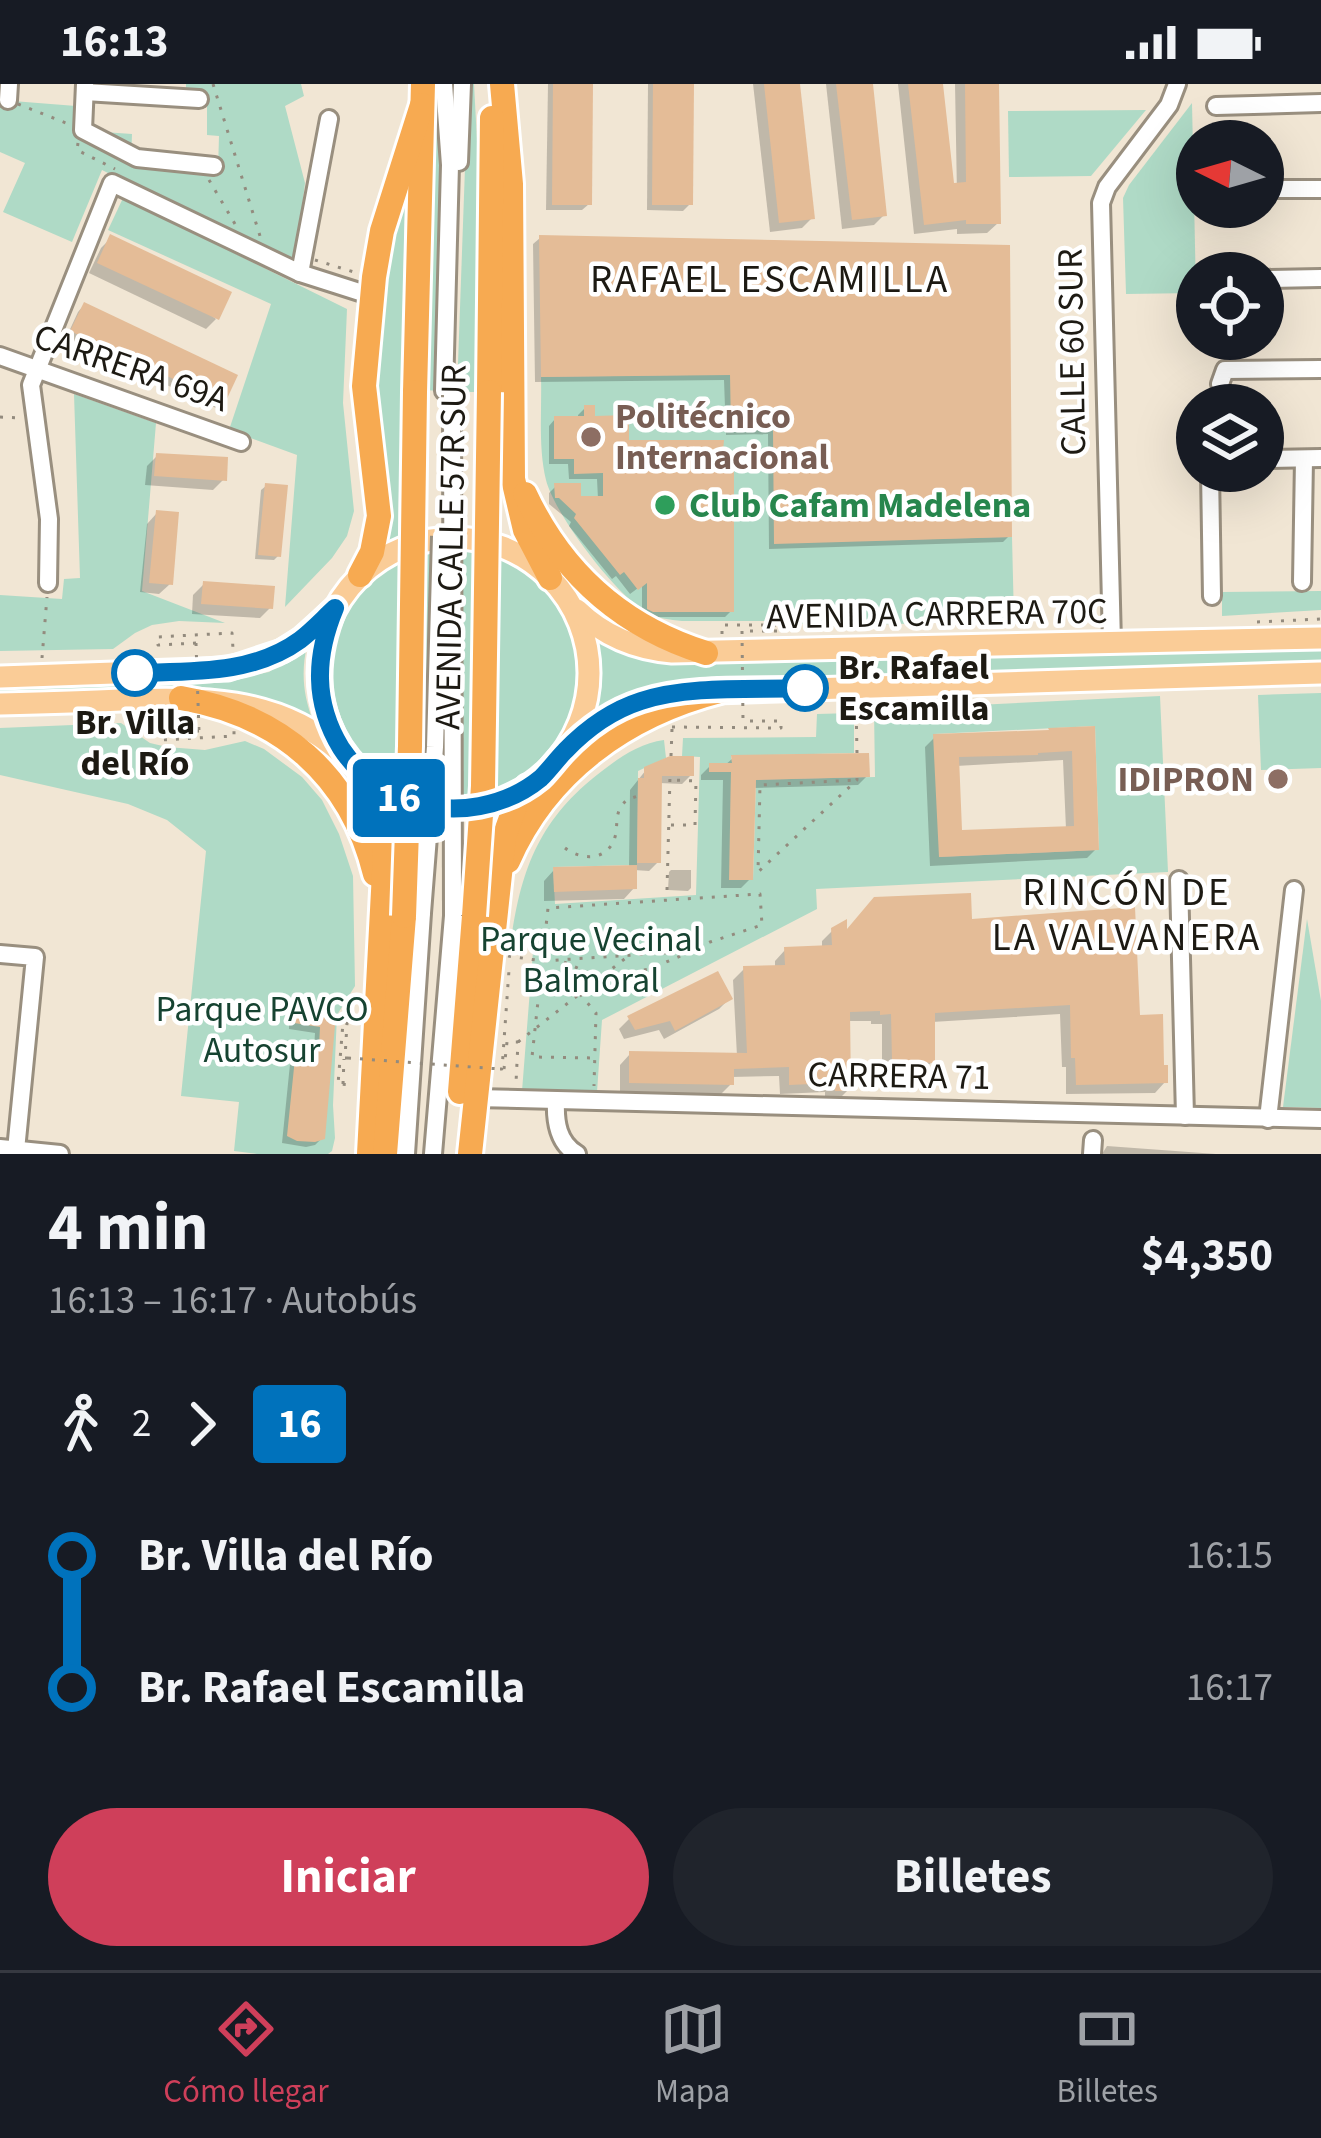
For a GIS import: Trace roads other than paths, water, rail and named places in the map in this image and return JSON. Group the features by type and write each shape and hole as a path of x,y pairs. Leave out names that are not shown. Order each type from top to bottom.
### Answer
{"highway":[{"name":"AVENIDA CALLE 57R SUR","path":"454,1154 464,916 483,786 490,84"},
{"path":"502,84 511,184 513,479 519,512 550,578"},
{"name":"AVENIDA CALLE 57R SUR","path":"385,1154 410,746 423,94"},
{"path":"360,575 372,552 379,516 364,386 372,296 382,231 423,94"},
{"path":"512,452 526,495 547,535 590,587 644,627 714,644"},
{"path":"498,885 527,824 584,759 655,712 720,691"},
{"path":"187,706 208,703 258,721 319,767 362,831 374,868 403,912"},
{"path":"366,778 403,912 369,1154"},
{"path":"470,1154 498,885 508,823 528,787"}],"main road":[{"path":"0,677 228,669 282,651 301,639 381,559 404,547 456,537 507,548 550,578 569,603 586,644 588,688 584,711 565,751 542,777 497,802 463,809 428,807 396,796 366,778 328,741 290,718 245,704 0,704"},
{"name":"AVENIDA CARRERA 70C","path":"569,603 600,629 641,648 1321,638"},
{"path":"335,608 323,638 318,670 321,702 348,759"},
{"name":"AVENIDA CARRERA 70C","path":"565,751 594,726 641,701 682,693 1321,673"}],"street":[{"path":"433,1154 464,916 448,391 450,165 444,84"},
{"path":"406,1154 403,912 435,747 462,84"},
{"name":"CALLE 60 SUR","path":"1112,643 1101,203 1107,187 1169,105 1178,84"},
{"path":"199,98 85,88 83,130 137,158 207,165"},
{"path":"1216,106 1321,103"},
{"path":"300,273 329,119"},
{"path":"48,583 49,519 31,386 112,183 300,273 372,296"},
{"path":"1284,189 1321,189"},
{"path":"1284,279 1321,278"},
{"name":"CARRERA 69A","path":"0,356 241,442"},
{"path":"1220,384 1225,370 1321,369"},
{"path":"1302,582 1312,459"},
{"path":"1210,492 1212,596"},
{"path":"1179,880 1184,1117"},
{"path":"1268,1119 1294,890"},
{"path":"0,954 35,957 8,1149 60,1154"},
{"name":"CARRERA 71","path":"475,1098 1321,1120"},
{"path":"556,1101 555,1120 566,1148 577,1154"}],"place":[{"name":"Politécnico Internacional","path":"591,437"},
{"name":"Club Cafam Madelena","path":"665,505"},
{"name":"Br. Villa del Río","path":"135,673"},
{"name":"Br. Rafael Escamilla","path":"805,688"},
{"name":"IDIPRON","path":"1278,779"}],"district":[{"name":"RAFAEL ESCAMILLA","path":"770,280"},
{"name":"RINCÓN DE LA VALVANERA","path":"1127,916"}],"park label":[{"name":"Parque Vecinal Balmoral","path":"591,960"},
{"name":"Parque PAVCO Autosur","path":"262,1030"}]}
